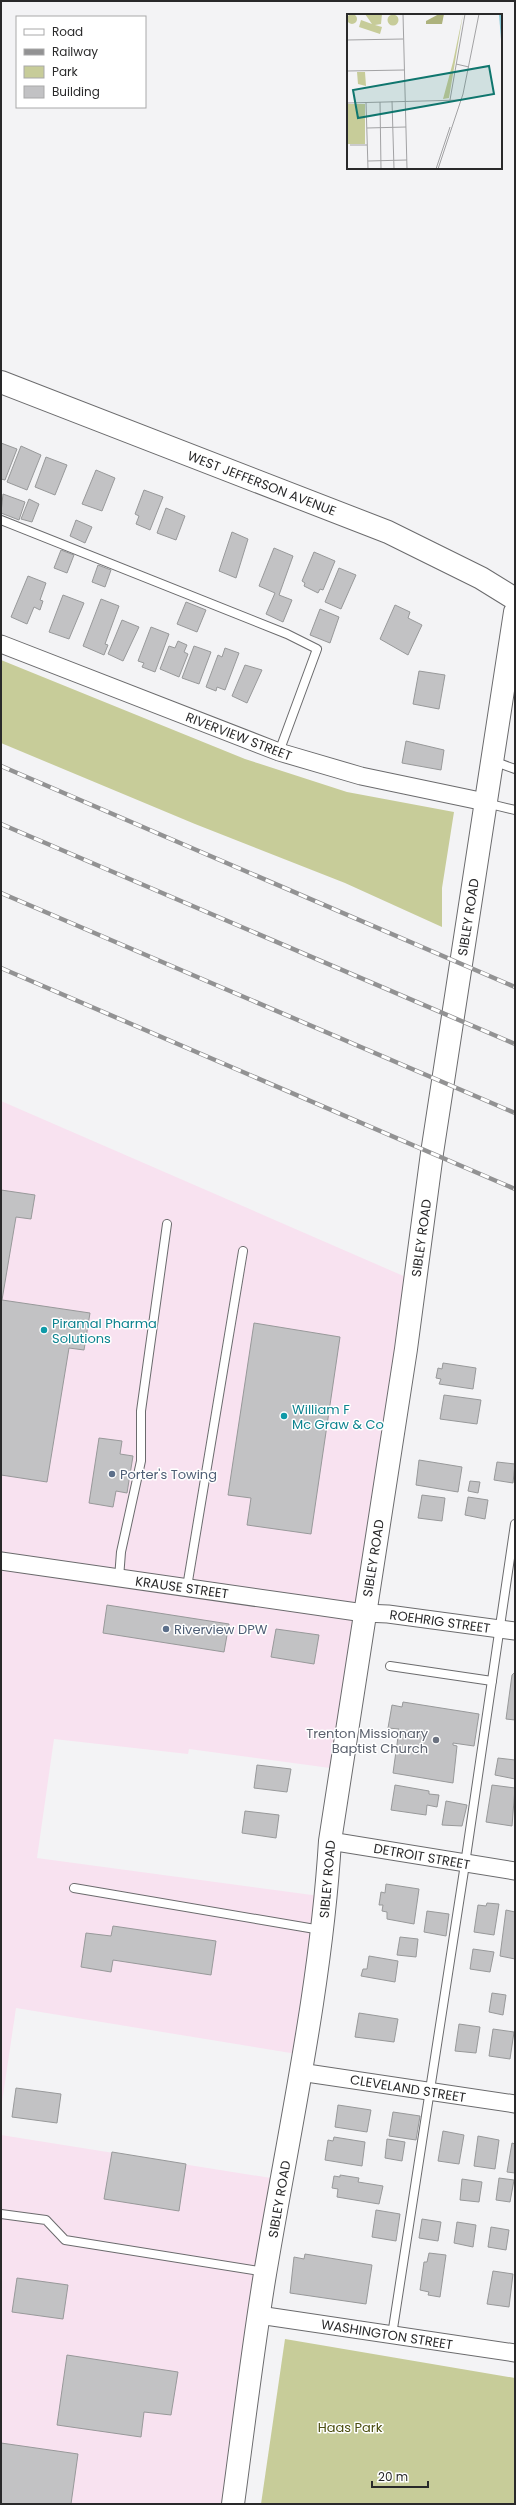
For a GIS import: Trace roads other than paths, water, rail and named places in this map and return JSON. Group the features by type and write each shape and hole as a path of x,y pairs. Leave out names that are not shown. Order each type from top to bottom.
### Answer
{"main road":[{"name":"WEST JEFFERSON AVENUE","path":"1,382 388,532 481,578 515,599"},
{"name":"SIBLEY ROAD","path":"233,2504 266,2272 300,2072 322,1930 327,1896 330,1841 364,1613 406,1349 432,1153 515,612"}],"street":[{"name":"RIVERVIEW STREET","path":"1,644 279,752 361,776 486,802"},
{"name":"KRAUSE STREET","path":"1,1560 364,1613"},
{"name":"ROEHRIG STREET","path":"364,1613 507,1630"},
{"name":"DETROIT STREET","path":"330,1841 515,1871"},
{"name":"CLEVELAND STREET","path":"300,2072 515,2104"},
{"name":"WASHINGTON STREET","path":"260,2315 515,2353"}],"lane":[{"path":"1,520 287,634 317,649 279,752"},
{"path":"492,761 515,769"},
{"path":"486,802 515,810"},
{"path":"119,1578 121,1552 141,1461 141,1411 167,1224"},
{"path":"187,1588 244,1251"},
{"path":"392,2335 492,1681 507,1630 515,1524"},
{"path":"390,1666 492,1681"},
{"path":"74,1888 322,1930"},
{"path":"1,2214 46,2220 65,2240 266,2272"}],"railway":[{"path":"1,766 515,987"},
{"path":"1,824 515,1044"},
{"path":"1,893 515,1113"},
{"path":"1,968 515,1189"}],"place":[{"name":"Piramal Pharma Solutions","path":"44,1330"},
{"name":"William F Mc Graw & Co","path":"284,1416"},
{"name":"Porter's Towing","path":"112,1474"},
{"name":"Riverview DPW","path":"166,1629"},
{"name":"Trenton Missionary Baptist Church","path":"436,1740"}],"park label":[{"name":"Haas Park","path":"350,2427"}]}
